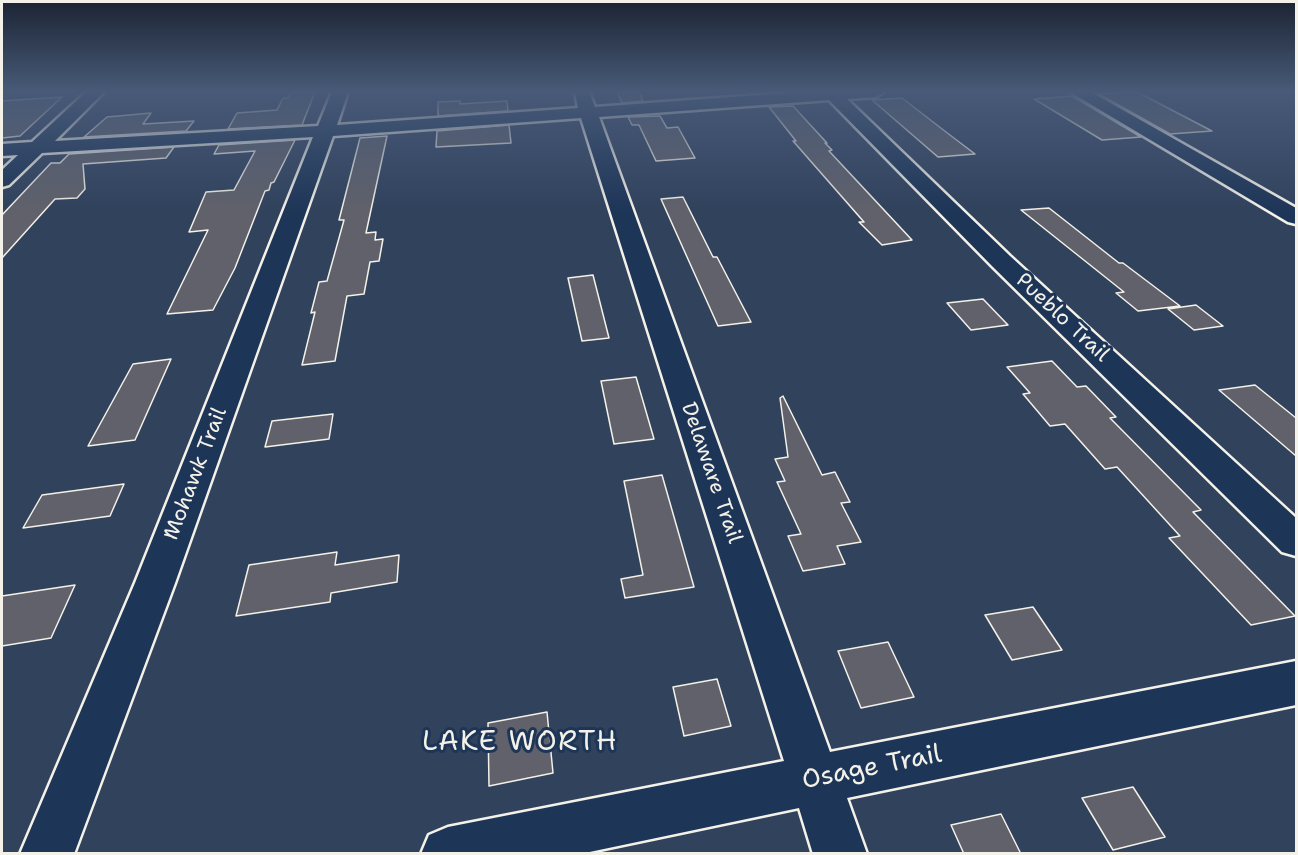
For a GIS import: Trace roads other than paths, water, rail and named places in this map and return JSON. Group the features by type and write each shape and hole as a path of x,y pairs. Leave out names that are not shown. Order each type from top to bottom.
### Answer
{"street":[{"path":"2,181 55,132"},
{"path":"2,150 311,132"},
{"name":"Mohawk Trail","path":"47,854 155,583 327,132"},
{"name":"Delaware Trail","path":"595,132 840,854"},
{"name":"Pueblo Trail","path":"870,132 1001,261 1296,541"},
{"path":"1148,132 1296,217"},
{"name":"Osage Trail","path":"448,854 1296,683"}],"district":[{"name":"LAKE WORTH","path":"520,743"}]}
